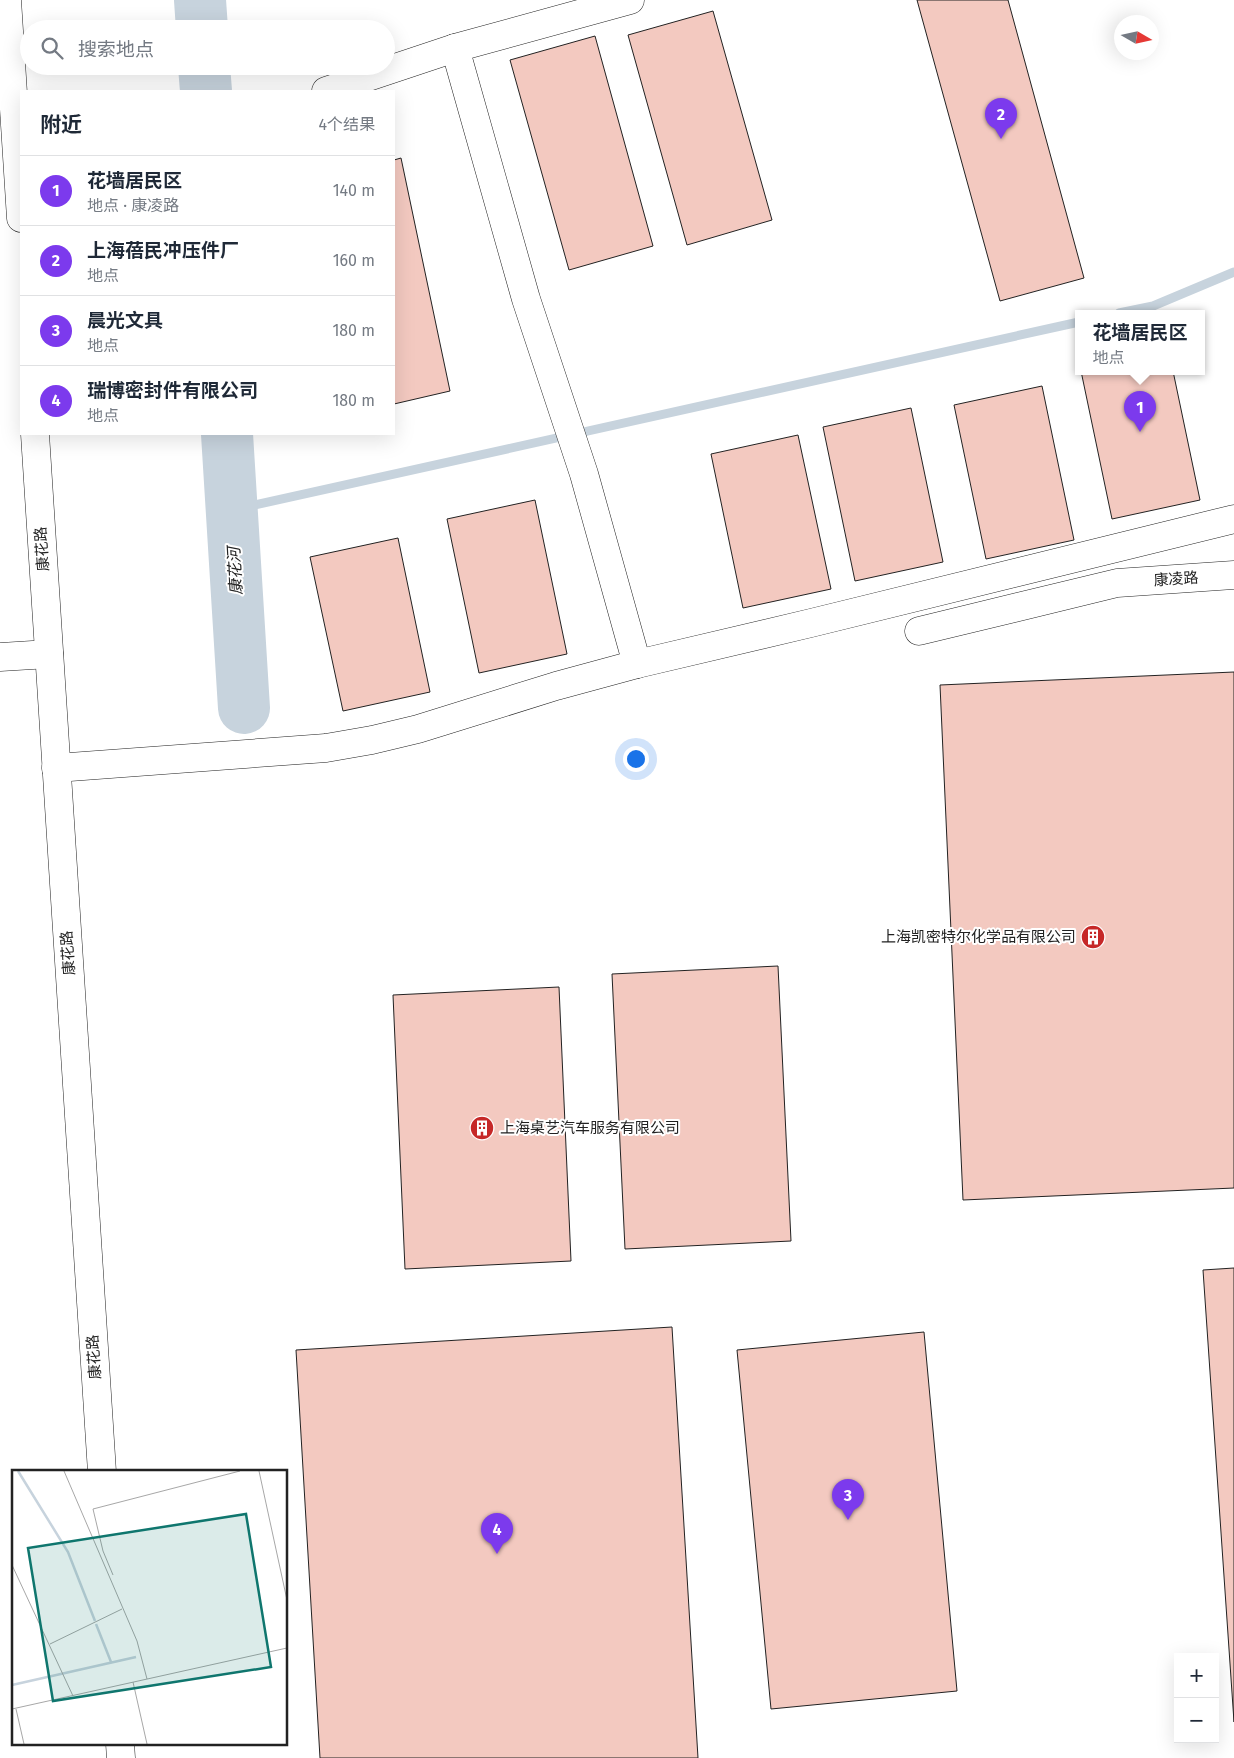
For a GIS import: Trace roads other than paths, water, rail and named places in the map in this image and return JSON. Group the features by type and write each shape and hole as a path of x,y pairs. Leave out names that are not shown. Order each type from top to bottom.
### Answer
{"street":[{"path":"7,0 20,168"},
{"path":"395,68 456,48 630,0"},
{"path":"456,48 526,299 584,474 637,664"},
{"path":"329,90 374,75"},
{"name":"康花路","path":"35,435 102,1470"},
{"path":"56,768 326,748 372,740 418,729 556,686 637,664 811,624 1234,519"},
{"name":"康凌路","path":"919,631 1117,583 1234,575"},
{"path":"0,657 49,654"}],"waterway":[{"name":"康花河","path":"200,0 201,20"},
{"name":"康花河","path":"205,75 206,90"},
{"path":"1134,310 1153,306 1234,272"},
{"path":"232,510 1075,323"},
{"name":"康花河","path":"227,435 244,708"}],"place":[{"name":"上海蓓民冲压件厂","path":"1001,139"},
{"name":"花墙居民区","path":"1140,432"},
{"name":"上海凯密特尔化学品有限公司","path":"1093,937"},
{"name":"上海桌艺汽车服务有限公司","path":"482,1128"},
{"name":"晨光文具","path":"848,1520"},
{"name":"瑞博密封件有限公司","path":"497,1554"}]}
